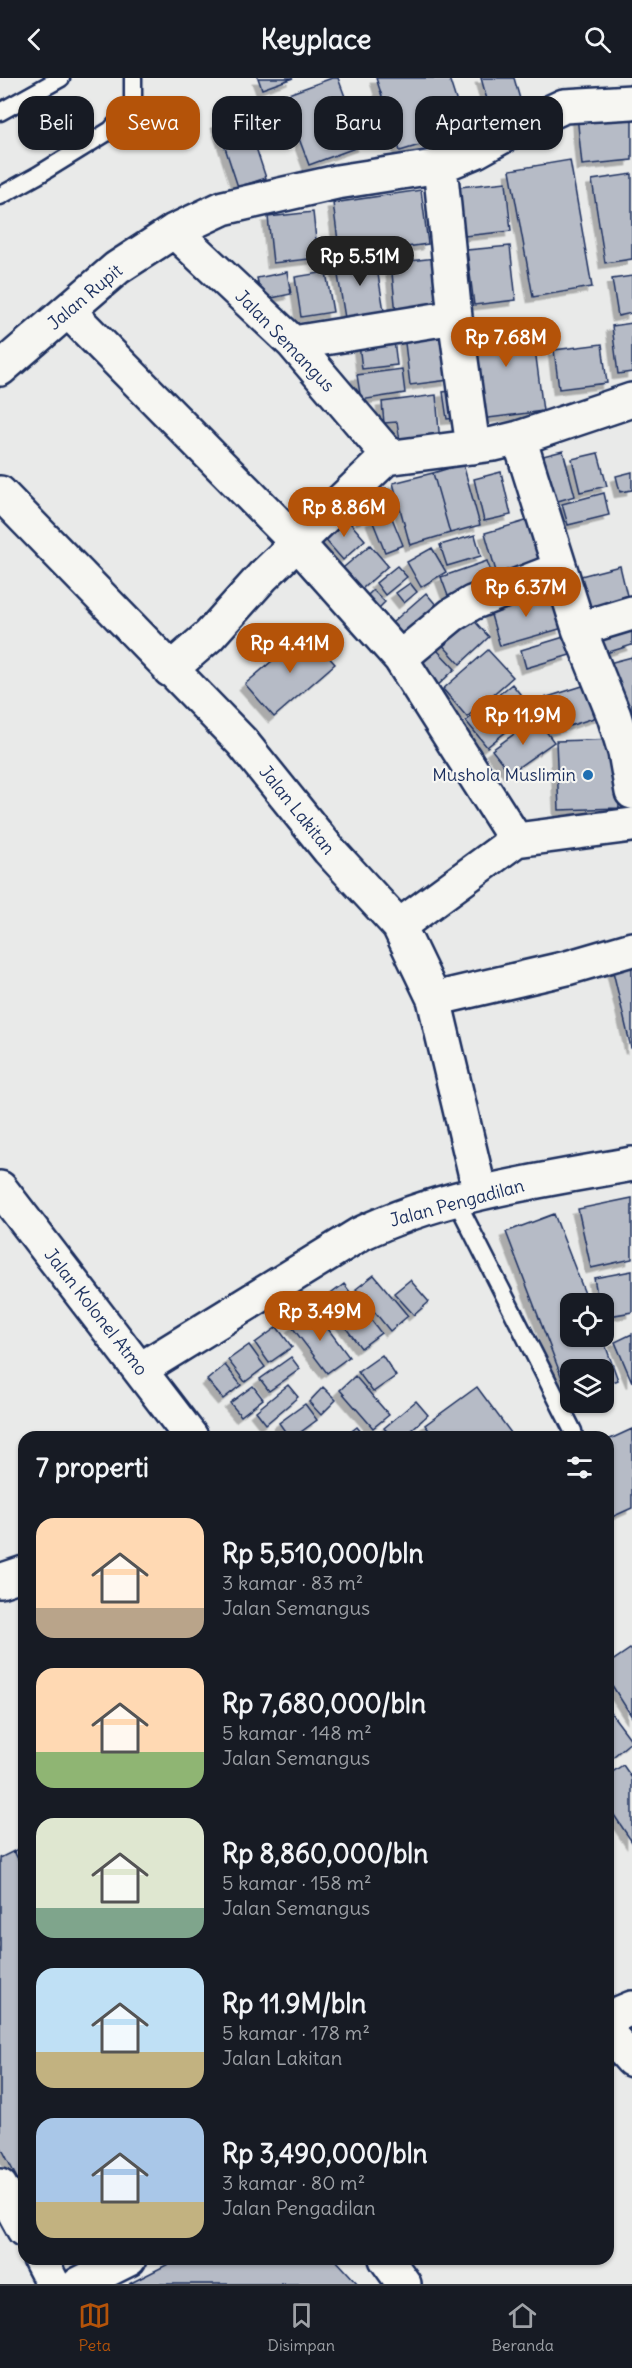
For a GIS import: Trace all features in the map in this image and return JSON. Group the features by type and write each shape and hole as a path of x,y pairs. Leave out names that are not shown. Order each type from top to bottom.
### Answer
{"street":[{"name":"Jalan Rupit","path":"0,369 117,268 174,231 223,208 337,182 440,166 476,151 564,106 632,102"},
{"path":"440,166 455,316 473,447"},
{"name":"Jalan Semangus","path":"174,231 293,343 390,457"},
{"path":"68,310 298,544 400,658 516,840"},
{"path":"293,343 455,316"},
{"path":"171,670 209,636 263,576 382,461 390,457 473,447 519,438 632,400"},
{"path":"519,438 579,629 614,716 625,752 632,792"},
{"name":"Jalan Lakitan","path":"0,493 242,742 329,850 399,926 434,999 468,1197"},
{"path":"400,658 452,615 472,603 560,569"},
{"path":"579,629 632,613"},
{"path":"399,926 516,840 632,825"},
{"path":"434,999 567,968 632,949"},
{"name":"Jalan Pengadilan","path":"141,1369 360,1234 395,1217 468,1197 632,1164"},
{"name":"Jalan Kolonel Atmo","path":"0,1188 187,1431"},
{"path":"0,1581 18,1575"},
{"path":"614,2016 632,2008"},
{"path":"614,2040 632,2060"},
{"path":"0,2186 18,2219"},
{"path":"43,2265 53,2284"},
{"path":"80,2284 117,2265"},
{"path":"390,2265 404,2284"}],"lane":[{"path":"0,112 61,78"},
{"path":"0,196 111,130 133,104 133,78"},
{"path":"468,1197 573,1431"}],"building":[{"path":"258,78 293,78 262,89"},
{"path":"332,78 338,78 345,96 314,96 314,150 350,150 309,165 302,146 302,96 283,96"},
{"path":"376,78 449,78 455,96 415,96 415,146 400,151 403,150 403,96 382,96"},
{"path":"481,78 514,78 519,96 486,96"},
{"path":"632,110 632,160 582,165 577,115"},
{"path":"226,150 257,150 266,178 238,187"},
{"path":"570,160 592,287 533,297 510,170"},
{"path":"632,174 632,259 605,263 592,180"},
{"path":"506,182 511,231 455,237 450,188"},
{"path":"421,190 428,244 340,256 333,203"},
{"path":"313,212 318,258 273,263 268,217"},
{"path":"510,246 516,300 474,305 467,250"},
{"path":"375,256 384,311 345,318 336,263"},
{"path":"436,258 441,309 396,314 391,263"},
{"path":"287,272 291,294 262,300 257,278"},
{"path":"326,272 333,312 301,317 295,277"},
{"path":"632,276 632,313 618,316 612,279"},
{"path":"531,318 543,411 481,419 469,326"},
{"path":"632,323 632,372 618,374 612,326"},
{"path":"443,330 449,380 410,385 404,335"},
{"path":"393,332 397,365 362,369 358,336"},
{"path":"602,344 607,383 559,389 554,350"},
{"path":"402,369 405,393 361,400 357,375"},
{"path":"463,389 467,417 447,419 443,392"},
{"path":"436,395 440,443 401,447 397,422 384,423 382,402"},
{"path":"563,451 575,496 551,503 539,457"},
{"path":"598,453 607,486 580,492 572,459"},
{"path":"463,464 480,525 450,533 433,473"},
{"path":"501,472 511,515 484,521 474,479"},
{"path":"632,472 632,490 620,492 616,476"},
{"path":"433,473 450,533 410,545 393,483"},
{"path":"386,488 394,506 362,519 355,501"},
{"path":"604,493 609,515 568,525 562,504"},
{"path":"390,513 403,545 385,552 372,520"},
{"path":"345,517 365,540 343,560 323,537"},
{"path":"529,520 542,563 497,575 485,533"},
{"path":"475,535 481,556 447,566 440,545"},
{"path":"370,545 388,566 356,594 337,573"},
{"path":"432,548 446,572 421,587 407,562"},
{"path":"487,561 497,589 451,604 441,577"},
{"path":"397,566 407,577 385,595 376,583"},
{"path":"620,566 629,604 583,615 573,578"},
{"path":"410,583 417,592 404,603 396,593"},
{"path":"373,590 385,602 370,617 358,605"},
{"path":"552,590 563,628 500,646 489,608"},
{"path":"426,593 443,613 403,648 385,629"},
{"path":"468,614 489,637 460,664 439,641"},
{"path":"632,616 632,645 606,653 598,628"},
{"path":"306,632 335,664 274,717 245,684"},
{"path":"564,637 570,655 526,668 521,650"},
{"path":"435,648 455,669 434,689 414,668"},
{"path":"488,650 513,677 467,717 443,689"},
{"path":"632,657 632,743 605,664"},
{"path":"512,684 533,710 487,747 466,721"},
{"path":"589,684 600,716 554,731 544,698"},
{"path":"536,718 554,742 510,773 492,750"},
{"name":"Mushola Muslimin","path":"617,739 619,808 559,810 556,741"},
{"path":"632,962 632,1048 631,1048 612,967"},
{"path":"632,1198 632,1259 591,1268 578,1209"},
{"path":"554,1214 585,1293 560,1293 560,1347 606,1347 610,1359 560,1359 560,1373 506,1232"},
{"path":"632,1271 632,1312 614,1315 614,1293 597,1293 594,1278"},
{"path":"374,1275 408,1316 390,1331 356,1289"},
{"path":"410,1280 429,1302 414,1315 394,1293"},
{"path":"344,1284 381,1333 361,1348 324,1299"},
{"path":"314,1310 349,1357 327,1373 292,1327"},
{"path":"277,1327 292,1347 269,1363 255,1343"},
{"path":"632,1334 632,1382 615,1342"},
{"path":"249,1345 265,1367 245,1382 228,1360"},
{"path":"382,1355 396,1376 373,1392 358,1372"},
{"path":"291,1357 300,1369 269,1391 260,1379"},
{"path":"225,1365 241,1385 223,1399 207,1380"},
{"path":"614,1369 618,1380 614,1382"},
{"path":"355,1376 389,1415 373,1428 340,1390"},
{"path":"288,1385 298,1397 266,1424 256,1411"},
{"path":"253,1386 263,1399 241,1416 230,1403"},
{"path":"323,1387 336,1400 321,1415 309,1402"},
{"path":"477,1387 510,1431 430,1431 425,1425"},
{"path":"416,1401 428,1415 410,1431 387,1431 384,1428"},
{"path":"305,1404 317,1420 302,1431 285,1431 279,1423"},
{"path":"632,1429 632,1508 614,1516 614,1437"},
{"path":"630,1649 632,1651 632,1717 614,1688 614,1660"},
{"path":"614,1717 632,1741 614,1756"},
{"path":"623,1765 632,1778 632,1842 614,1815 614,1771"},
{"path":"14,1851 18,1859 18,2180 0,2145 0,1858"},
{"path":"166,2265 341,2265 358,2284 129,2284"}],"place":[{"name":"Mushola Muslimin","path":"588,775"}]}
